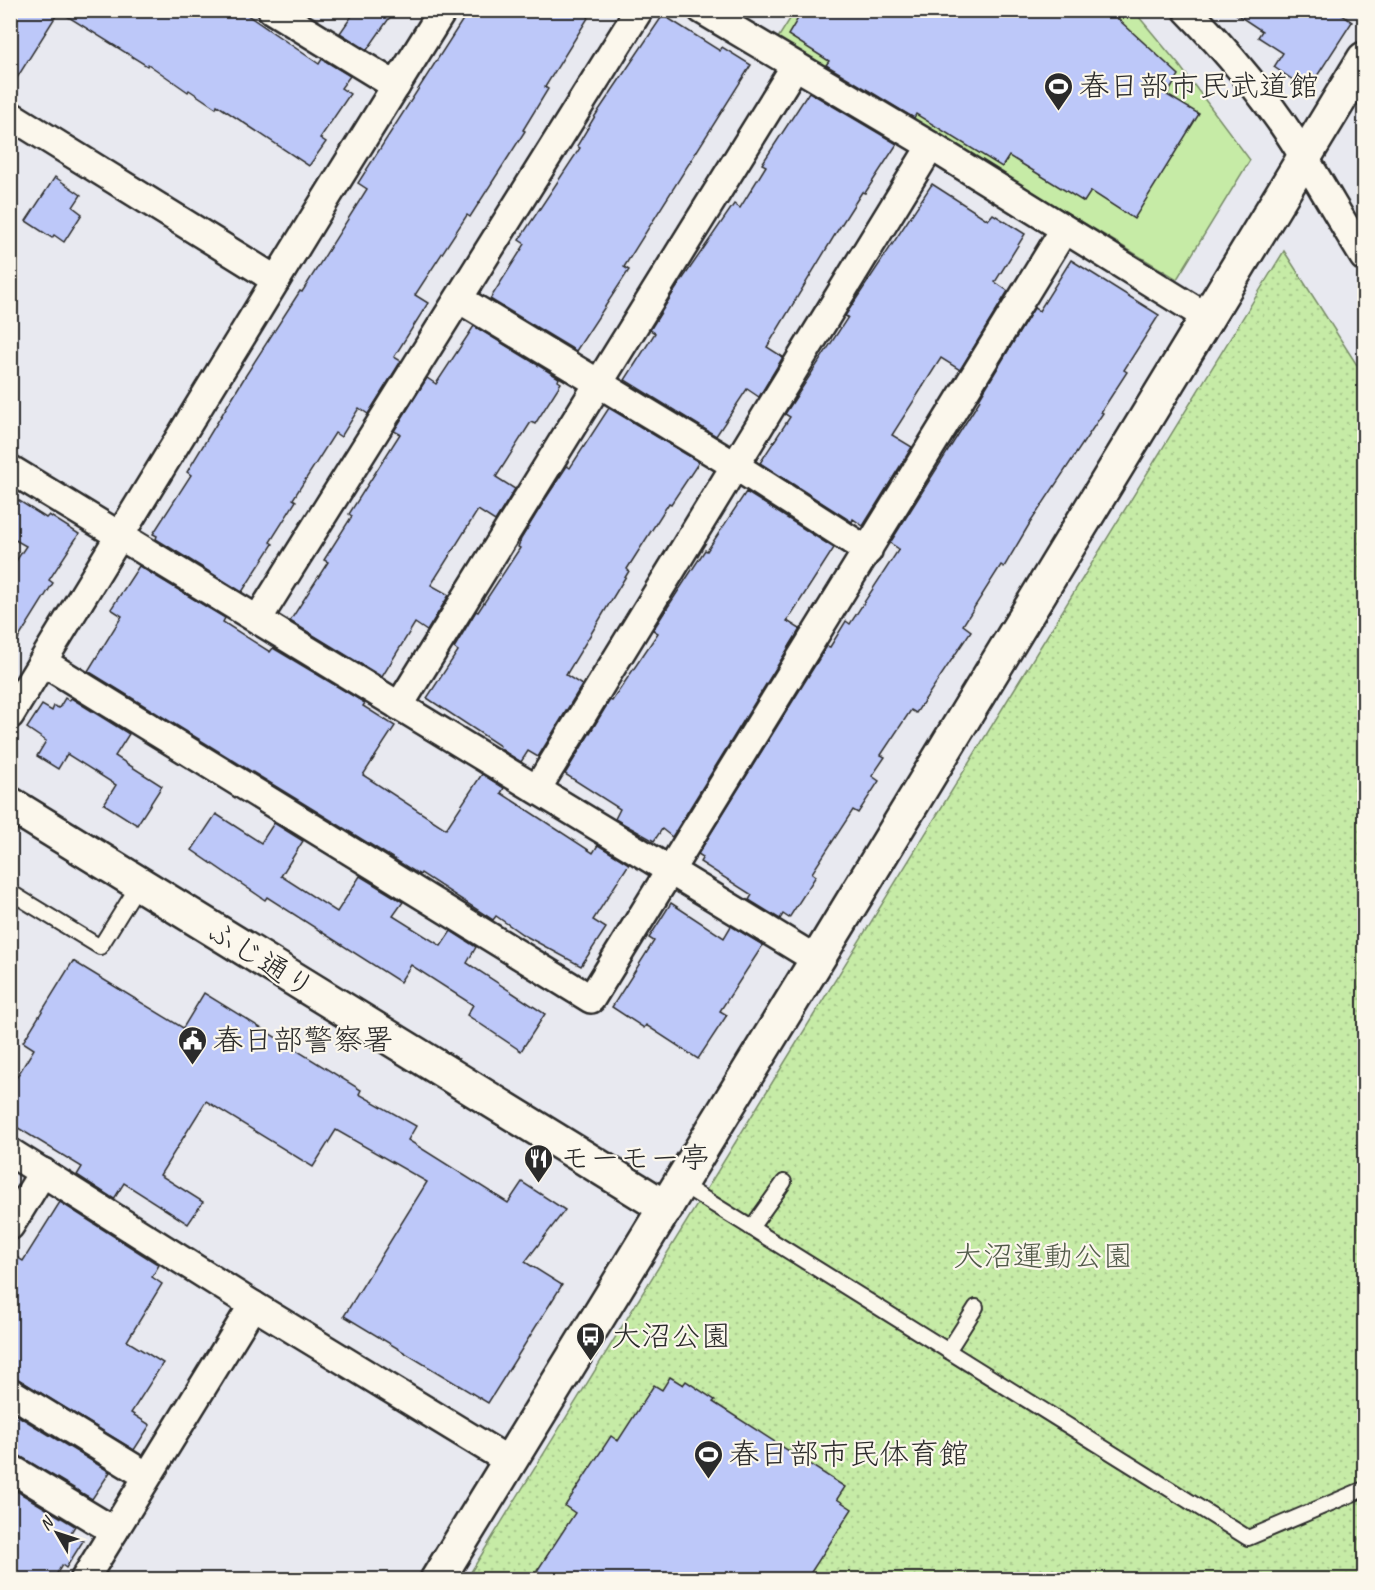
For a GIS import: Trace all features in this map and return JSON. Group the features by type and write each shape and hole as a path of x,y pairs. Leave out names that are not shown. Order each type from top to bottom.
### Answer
{"street":[{"path":"272,10 396,86"},
{"path":"10,715 442,10"},
{"path":"258,619 639,10"},
{"path":"1187,10 1219,44 1264,99 1365,257"},
{"path":"717,14 795,66 931,146 1208,318"},
{"path":"437,1580 1365,59"},
{"path":"399,706 795,66"},
{"path":"10,115 276,280"},
{"path":"537,789 931,146"},
{"path":"44,662 591,999 1064,230"},
{"path":"459,299 734,465 868,551"},
{"path":"10,469 817,960"},
{"name":"ふじ通り","path":"10,804 139,884 673,1196"},
{"path":"10,1152 253,1305 509,1461"},
{"path":"10,1226 43,1172"},
{"path":"84,1580 253,1305"},
{"path":"10,1392 147,1476"},
{"path":"10,1468 114,1531"}],"lane":[{"path":"10,892 100,947 139,884"},
{"path":"751,1228 784,1182"},
{"path":"673,1196 751,1228 1248,1538 1365,1489"},
{"path":"948,1351 976,1307"}],"green space":[{"name":"春日部市民武道館","path":"795,11 1134,11 1179,65 1250,160 1177,279 778,38"},
{"name":"大沼運動公園","path":"1284,251 1364,376 1364,1579 466,1580"}],"building":[{"path":"17,10 240,10 319,64 322,59 350,76 341,88 350,94 320,138 326,142 309,166 217,105 216,108 189,90 188,92 148,64 147,66 59,11 10,89 10,21"},
{"path":"356,10 395,10 367,50 340,33"},
{"path":"469,10 593,10 545,87 548,89 523,130 525,131 470,217 467,215 415,295 428,303 394,357 401,361 368,414 359,408 341,437 335,433 293,499 296,501 270,542 273,544 242,592 156,539 157,536 153,534 191,475 187,472 246,375 367,189 358,183"},
{"name":"春日部市民武道館","path":"803,10 1108,10 1179,75 1167,95 1199,114 1134,219 1091,191 1084,202 1009,156 1002,167 916,114 914,118 826,65 829,61 788,35"},
{"path":"1230,10 1335,10 1352,22 1308,90 1274,67 1283,53 1258,37 1262,31"},
{"path":"663,15 720,51 722,47 751,65 624,267 629,270 576,351 490,299 525,244 519,240 580,148 577,146 595,116"},
{"path":"809,92 897,144 865,193 862,192 767,347 783,357 759,397 747,389 716,436 625,380 655,333 650,330 673,293 734,204 740,208 766,166 762,164"},
{"path":"55,177 81,195 73,207 82,214 64,242 54,235 52,238 26,221"},
{"path":"932,184 988,220 993,214 1025,234 995,282 1008,291 960,370 941,358 892,435 912,447 863,526 853,519 852,522 760,463 790,417 785,414 848,317 845,316"},
{"path":"1071,260 1159,315 1124,370 1127,372 1101,412 1103,413 1030,523 1004,567 1001,565 963,625 971,631 916,713 911,710 881,755 885,757 872,776 879,781 858,813 853,810 812,873 816,876 789,918 783,914 780,919 749,900 752,895 700,862 703,857 698,854 827,646 830,647 846,621 850,624 899,549 890,543 980,400 1034,308 1039,311"},
{"path":"474,326 559,378 558,381 561,383 535,424 531,422 496,477 515,489 495,521 478,510 431,585 449,595 427,631 415,623 382,677 290,621 328,562 324,560 352,516 349,514 400,434 394,431 427,378 436,384"},
{"path":"609,408 699,462 671,504 669,503 627,569 629,571 566,675 582,685 538,757 528,751 521,762 427,698 458,651 454,648 476,611 478,612 520,548 518,547 521,539 546,498 567,466 570,468"},
{"path":"746,492 834,548 787,621 800,629 672,837 662,829 654,841 615,819 620,809 565,774 610,700 612,701 658,633 653,630"},
{"path":"10,495 46,518 49,515 79,534 49,580 53,583 10,652 10,570 26,546 10,537"},
{"path":"139,566 225,618 223,622 270,652 273,648 365,703 363,706 395,726 363,775 446,829 482,774 504,788 501,793 593,853 598,845 629,864 593,920 606,928 581,966 522,934 496,916 493,920 421,873 420,875 88,671 122,616 111,609"},
{"path":"65,698 69,701 71,698 129,734 115,756 162,786 137,825 104,804 116,785 67,754 58,769 37,756 46,741 27,728 42,705 52,711 54,706 59,708"},
{"path":"216,814 261,843 274,823 303,841 281,876 337,912 360,876 403,902 393,916 441,946 451,931 476,947 467,963 545,1014 521,1051 467,1015 473,1005 411,965 400,982 267,897 265,900 192,850"},
{"path":"671,903 724,938 731,926 763,945 720,1011 727,1015 698,1059 646,1025 644,1028 612,1007 654,941 649,938"},
{"path":"73,961 183,1028 204,993 361,1090 359,1094 416,1126 408,1140 508,1203 522,1182 565,1210 525,1262 562,1285 488,1403 344,1316 427,1182 336,1130 313,1167 206,1101 160,1175 203,1202 188,1224 124,1183 114,1199 77,1175 82,1167 10,1123 10,1088 34,1049 23,1042"},
{"path":"60,1202 159,1265 152,1277 162,1284 127,1341 163,1363 131,1413 150,1425 134,1450 10,1376 10,1253 23,1261"},
{"name":"春日部市民体育館","path":"670,1377 683,1385 686,1381 715,1400 713,1402 845,1487 837,1499 852,1509 806,1580 551,1580 537,1571 575,1513 565,1506 611,1436 618,1441 654,1385 662,1390"},
{"path":"10,1411 110,1472 92,1499 10,1452"},
{"path":"10,1487 75,1526 70,1534 83,1541 66,1568 62,1565 53,1580 10,1580"}],"place":[{"name":"春日部市民武道館","path":"1058,112"},
{"name":"春日部警察署","path":"192,1066"},
{"name":"モーモー亭","path":"539,1184"},
{"name":"大沼公園","path":"590,1362"},
{"name":"春日部市民体育館","path":"708,1480"}]}
